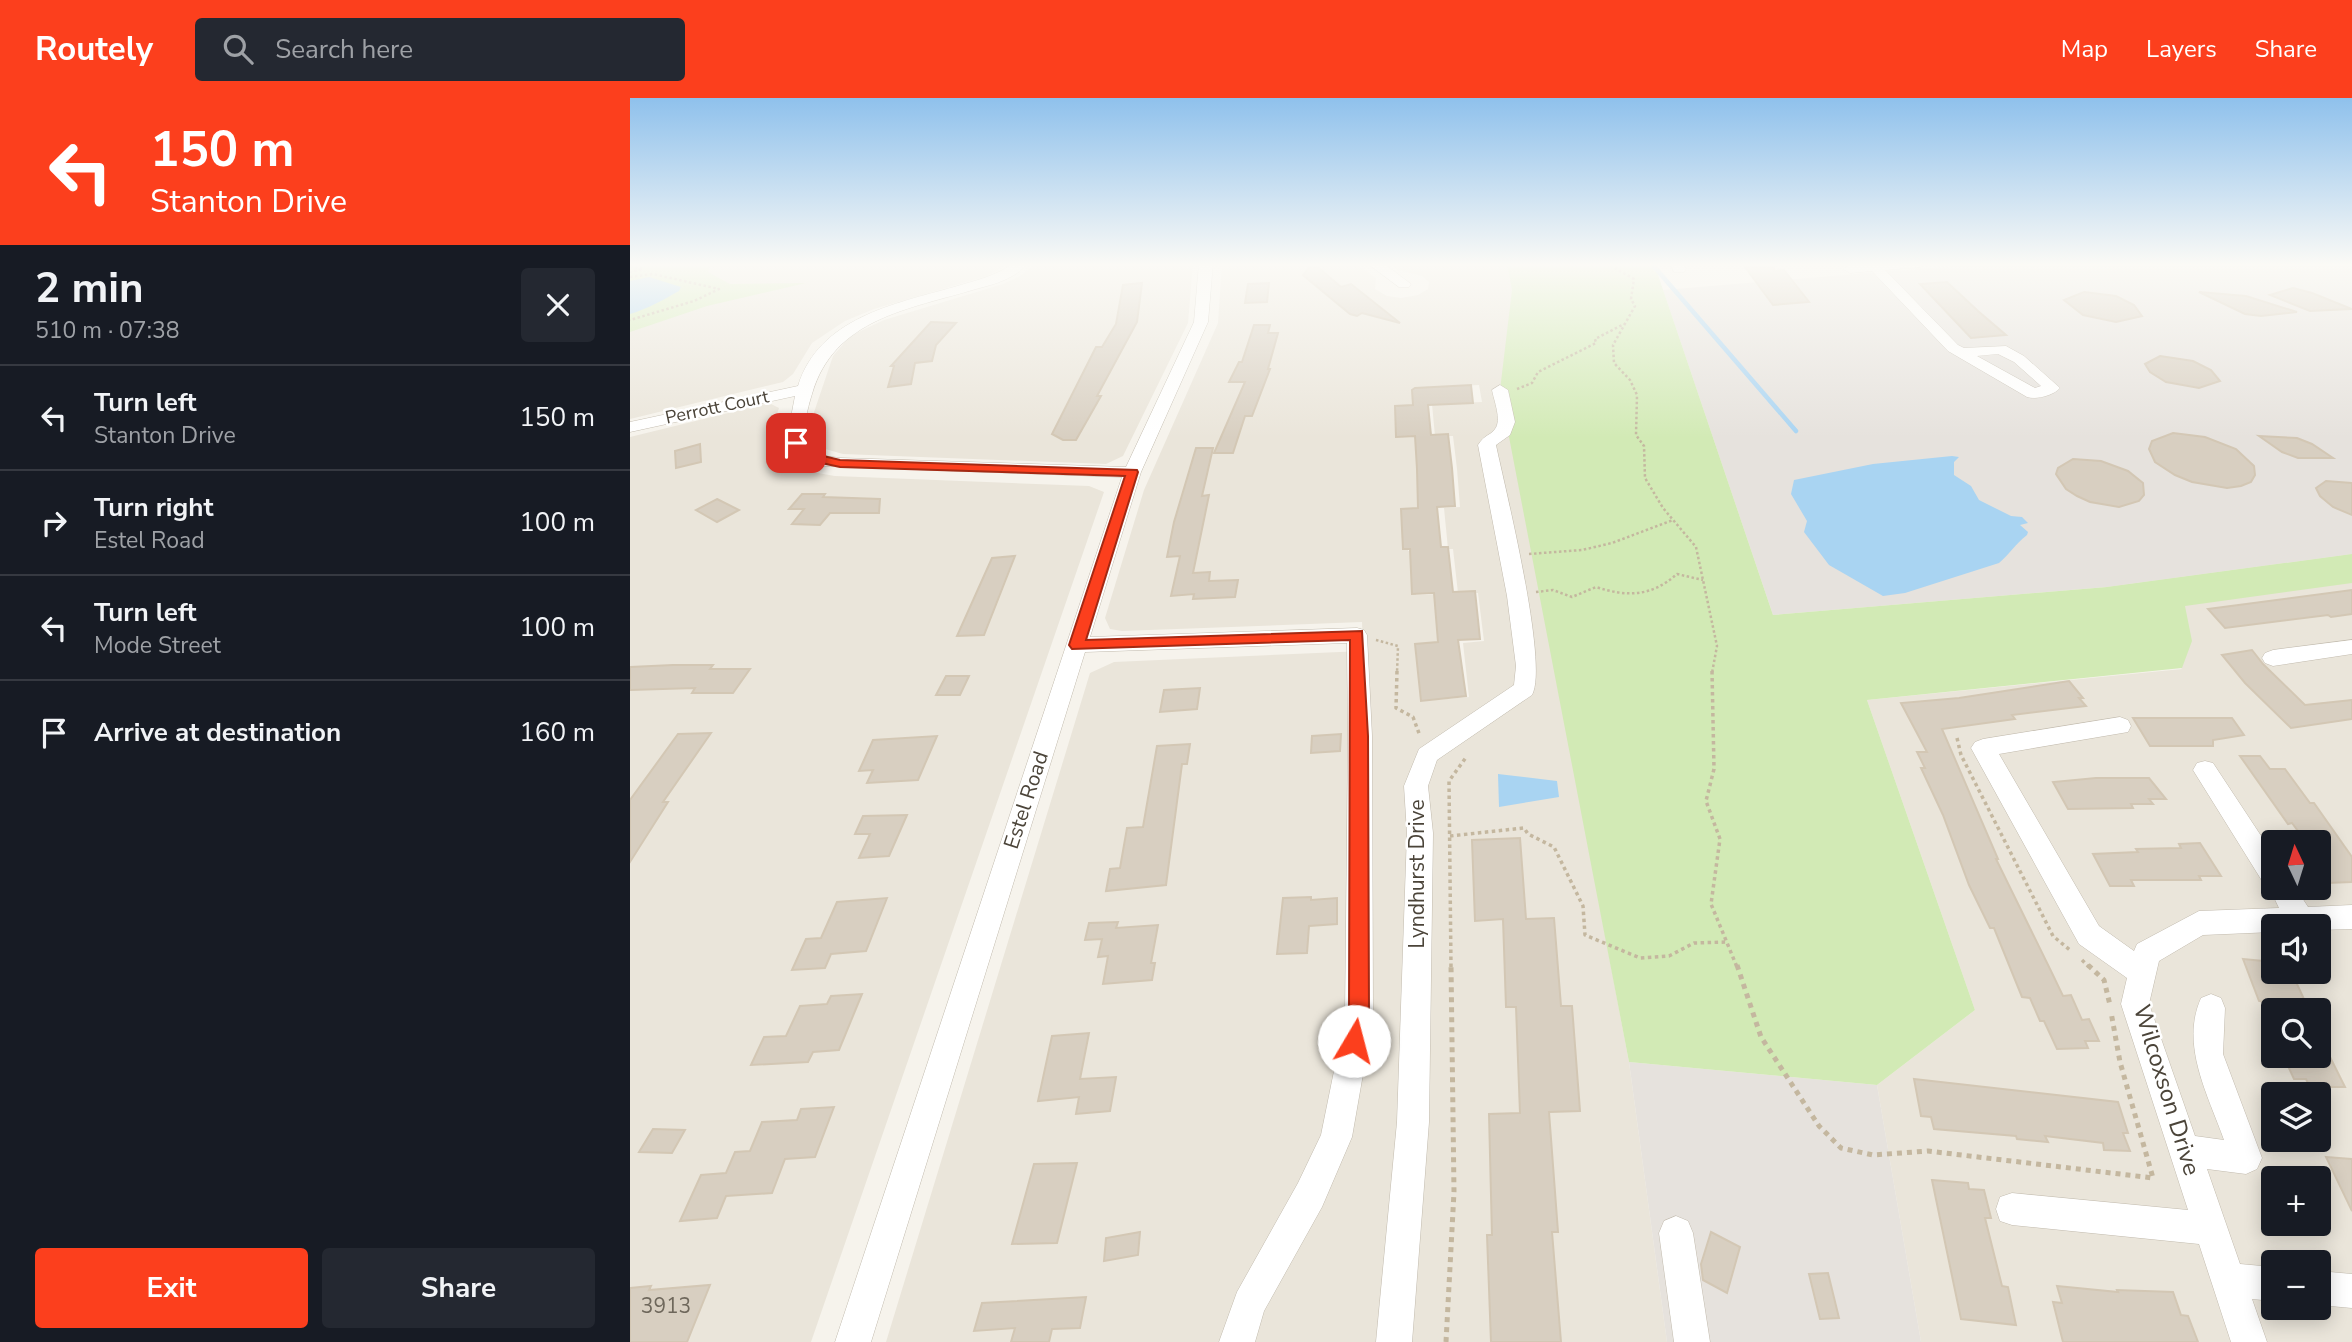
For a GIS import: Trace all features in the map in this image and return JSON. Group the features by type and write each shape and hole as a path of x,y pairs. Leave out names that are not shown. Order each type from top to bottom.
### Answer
{"street":[{"path":"864,321 836,337 824,350 804,390 796,443 807,456 821,461 900,466 1132,472"},
{"name":"Estel Road","path":"853,1342 1132,472 1201,321"},
{"path":"1923,321 1961,353 2033,394 2052,388 2019,359 2001,349 1961,353"},
{"name":"Perrott Court","path":"630,427 756,398 804,390"},
{"path":"1427,755 1524,689 1527,666 1517,596 1487,444 1491,438 1504,431 1503,426 1507,422 1500,390"},
{"path":"1077,645 1357,635 1360,736 1359,1017 1336,1137 1310,1195 1249,1304 1237,1342"},
{"path":"2273,658 2352,647"},
{"path":"2120,726 1983,748 2089,935 2143,973"},
{"name":"Lyndhurst Drive","path":"1394,1342 1413,1122 1420,834 1416,786 1427,755"},
{"path":"2205,770 2261,857"},
{"name":"Wilcoxson Drive","path":"2331,918 2352,917"},
{"name":"Wilcoxson Drive","path":"2249,1342 2135,1004 2147,953 2199,923 2261,921"},
{"path":"2185,1151 2246,1158 2208,1054 2211,1008"},
{"path":"2012,1209 2211,1229"},
{"path":"1676,1233 1692,1342"},
{"path":"2228,1280 2261,1283"},
{"path":"2331,1289 2352,1291"}],"path":[{"path":"1500,390 1523,389 1532,383 1538,372 1596,343 1595,339 1627,321"},
{"path":"1628,321 1613,345 1614,363 1634,382 1639,402 1636,435 1643,446 1645,478 1673,520 1696,547 1717,646 1711,678 1710,718 1714,769 1706,801 1720,839 1711,904 1746,987 1761,1037 1819,1126 1841,1148 1873,1155 1928,1151 2153,1178 2120,1062 2104,980 2053,936 1961,755 1957,738"},
{"path":"1509,556 1582,550 1612,543 1673,520"},
{"path":"1517,596 1553,590 1572,597 1596,587 1620,595 1651,592 1677,574 1704,581"},
{"path":"1357,635 1398,646 1396,708 1413,717 1427,755"},
{"path":"1446,1342 1454,1192 1449,781 1467,756"},
{"path":"1450,836 1524,828 1528,834 1554,847 1583,906 1585,935 1640,958 1669,956 1694,943 1727,942"}],"shaded area":[{"path":"633,321 845,321 812,343 793,374 783,382 630,419 630,324"},
{"path":"882,321 1188,321 1123,456 1106,464 843,454 818,447 807,433 833,356 850,336"},
{"path":"1218,321 1528,321 1560,552 1572,759 1629,1062 1667,1342 886,1342 1090,673 1114,662 1363,651 1362,622 1122,631 1110,629 1105,618 1144,490","holes":["1479,385 1482,402 1432,404 1435,436 1453,436 1457,469 1460,507 1444,508 1448,549 1453,549 1458,593 1478,593 1484,641 1463,643 1469,697 1423,701 1440,644 1436,595 1416,595 1413,551 1408,551 1406,510 1422,509 1418,437 1400,437 1398,406 1422,405 1421,388"]},
{"path":"1674,321 2352,321 2352,554 2107,587 1773,615"},
{"path":"769,403 779,408 770,434 773,451 800,470 835,476 1089,486 1104,492 811,1342 630,1342 630,437"},
{"path":"2352,554 2352,1342 1921,1342 1877,1085 1975,1010 1867,700 2182,669 2107,587"},
{"path":"1629,1062 1877,1085 1921,1342 1667,1342"}],"green space":[{"path":"630,321 662,321 630,332"},
{"path":"1508,321 1674,321 1773,615 2107,587 2352,554 2352,583 2185,606 2192,641 2182,668 1867,700 1975,1010 1877,1085 1629,1062 1500,390"}],"water":[{"path":"1959,457 1954,462 1954,475 1971,486 1979,500 2011,516 2022,517 2028,523 2020,525 2028,532 2027,535 1999,563 1905,593 1883,596 1829,565 1804,532 1807,521 1791,494 1794,480 1873,464"},
{"path":"1498,774 1557,781 1559,797 1499,807"}],"building":[{"path":"1117,321 1137,321 1097,396 1101,396 1076,440 1063,440 1052,434 1096,347 1102,347"},
{"path":"1955,321 1990,321 2006,335 1971,338"},
{"path":"931,322 956,323 936,345 932,361 915,363 911,384 888,387 894,366 891,366"},
{"path":"1254,325 1270,325 1268,333 1278,333 1270,369 1252,416 1245,416 1233,453 1214,453 1245,382 1229,382 1239,362 1242,362"},
{"path":"2160,356 2193,361 2211,370 2220,381 2199,388 2166,382 2150,372 2145,364"},
{"path":"1471,385 1473,403 1428,405 1431,435 1448,434 1452,468 1455,506 1437,507 1441,547 1448,547 1453,592 1475,591 1480,639 1458,640 1466,696 1421,701 1415,644 1438,642 1434,593 1412,594 1410,549 1403,549 1401,509 1418,508 1415,436 1396,437 1395,406 1413,405 1412,390 1415,388"},
{"path":"2173,433 2205,437 2236,449 2254,466 2255,475 2251,482 2227,488 2192,482 2175,475 2155,462 2149,449 2152,441"},
{"path":"2259,436 2297,438 2333,458 2298,458 2282,452"},
{"path":"700,444 701,462 676,468 675,451"},
{"path":"1196,448 1213,448 1202,496 1209,495 1193,573 1210,572 1209,581 1238,580 1235,597 1193,599 1194,594 1171,596 1180,556 1167,557 1174,522"},
{"path":"2073,459 2101,461 2128,471 2143,483 2144,495 2139,501 2119,507 2090,502 2077,496 2066,489 2056,474 2058,468"},
{"path":"2326,481 2352,483 2352,515 2333,507 2320,496 2316,488"},
{"path":"802,494 880,499 879,513 830,513 820,525 792,524 804,509 789,509"},
{"path":"717,499 739,510 717,522 696,510"},
{"path":"1015,556 984,635 957,636 992,558"},
{"path":"2352,590 2352,614 2331,617 2328,615 2225,628 2208,609"},
{"path":"2252,650 2305,705 2352,700 2352,719 2291,728 2245,683 2222,655"},
{"path":"673,665 750,669 733,693 692,693 695,688 630,690 630,667"},
{"path":"946,676 969,676 960,695 936,695"},
{"path":"2069,681 2086,706 2012,715 2015,719 1942,729 1996,859 2063,996 2071,995 2082,1020 2089,1019 2099,1041 2085,1041 2088,1048 2057,1049 2030,998 2022,997 1994,928 1990,928 1969,885 1943,815 1921,768 1925,768 1917,752 1927,752 1901,703 1959,698"},
{"path":"1200,688 1197,709 1160,712 1164,690"},
{"path":"2133,718 2232,718 2244,735 2213,740 2213,746 2150,746"},
{"path":"711,733 663,802 668,802 630,862 630,800 678,734"},
{"path":"1341,734 1340,751 1311,753 1312,736"},
{"path":"937,736 918,780 867,783 873,770 859,771 873,740"},
{"path":"1190,744 1187,764 1182,764 1166,885 1106,891 1110,869 1120,868 1127,828 1143,827 1157,746"},
{"path":"2240,756 2260,756 2270,769 2285,769 2310,803 2314,803 2352,857 2352,882 2331,883 2331,830 2297,830 2292,823 2288,824"},
{"path":"2096,778 2149,778 2166,799 2149,799 2153,804 2131,804 2133,808 2068,809 2053,782"},
{"path":"907,815 889,856 859,858 870,834 855,834 863,816"},
{"path":"1520,838 1526,919 1554,918 1561,1006 1572,1006 1580,1111 1549,1112 1558,1232 1552,1232 1561,1342 1491,1342 1487,1235 1492,1235 1489,1114 1520,1113 1516,1007 1506,1007 1503,919 1475,921 1472,840"},
{"path":"2200,843 2221,876 2199,876 2201,880 2131,880 2134,886 2110,886 2093,854 2181,848 2179,844"},
{"path":"1311,897 1311,900 1337,898 1337,924 1309,926 1307,953 1277,954 1283,898"},
{"path":"887,898 866,951 831,954 825,968 792,970 806,939 821,938 837,902"},
{"path":"1118,922 1116,928 1158,925 1151,963 1155,963 1152,980 1103,984 1108,956 1098,957 1102,939 1085,940 1089,923"},
{"path":"2243,959 2261,961 2261,984 2297,984 2303,998 2261,998 2259,1001"},
{"path":"862,994 839,1050 813,1052 808,1062 751,1065 764,1037 786,1036 800,1006 827,1004 831,996"},
{"path":"1089,1033 1080,1079 1116,1077 1110,1111 1076,1114 1079,1097 1038,1101 1052,1036"},
{"path":"2331,1059 2345,1087 2331,1087 2331,1082 2294,1079 2289,1068 2331,1068"},
{"path":"1914,1079 2118,1102 2128,1133 2123,1133 2130,1151 2104,1150 2103,1143 2045,1136 2048,1142 2017,1139 2016,1136 1934,1129 1931,1117 1921,1116"},
{"path":"834,1107 815,1157 785,1159 772,1193 726,1196 717,1218 680,1221 701,1175 726,1173 735,1152 750,1151 762,1122 797,1120 801,1109"},
{"path":"653,1129 685,1130 672,1153 639,1152"},
{"path":"2326,1157 2352,1159 2352,1211 2331,1166"},
{"path":"1077,1163 1057,1243 1012,1244 1034,1164"},
{"path":"1932,1180 1968,1183 1969,1189 1984,1190 1991,1218 1985,1218 2002,1286 2008,1287 2016,1325 1961,1319"},
{"path":"1140,1232 1138,1255 1104,1261 1106,1238"},
{"path":"1711,1232 1740,1247 1727,1293 1703,1280 1701,1264"},
{"path":"1828,1273 1839,1318 1820,1319 1809,1274"},
{"path":"710,1285 687,1342 630,1342 630,1288 651,1286 649,1290"},
{"path":"2057,1286 2118,1292 2117,1290 2173,1292 2181,1315 2188,1316 2198,1342 2063,1342 2053,1302 2062,1303"},
{"path":"1086,1297 1080,1328 1052,1329 1049,1342 1011,1342 1015,1328 974,1331 982,1303"}],"waterway":[{"path":"1701,321 1796,431"}],"route":[{"path":"796,443 799,450 807,456 840,463 1132,472 1077,645 1357,635 1360,736 1359,1017 1354,1041"}]}
